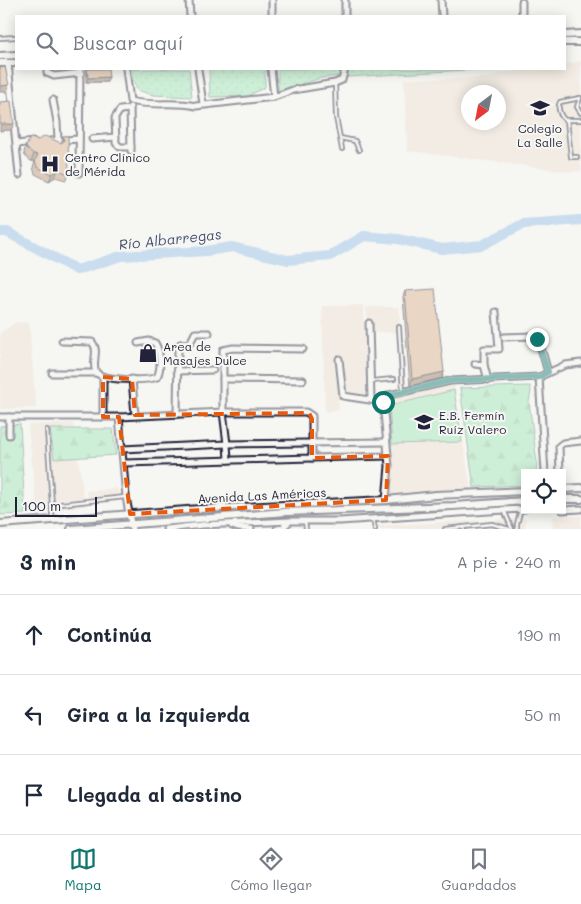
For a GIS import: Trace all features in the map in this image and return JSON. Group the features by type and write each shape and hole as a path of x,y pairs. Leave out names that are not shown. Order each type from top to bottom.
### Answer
{"street":[{"path":"189,0 190,15"},
{"path":"272,0 272,15"},
{"path":"345,0 345,15"},
{"path":"441,0 442,15"},
{"path":"522,2 522,15"},
{"path":"566,35 581,34"},
{"path":"566,42 581,42"},
{"path":"0,56 15,55"},
{"path":"4,63 20,175"},
{"path":"47,70 48,73 54,76 81,71 79,173"},
{"path":"126,70 130,101 131,149 120,147 116,143 116,115 120,110 130,109"},
{"path":"198,70 202,104"},
{"path":"271,70 274,97"},
{"path":"130,101 143,105 189,104 196,106 274,97 293,90 334,83 344,77 346,70"},
{"path":"53,100 58,140"},
{"path":"92,138 116,137"},
{"path":"17,144 80,139"},
{"path":"488,380 484,365 484,349 499,349 496,312"},
{"path":"369,323 371,400"},
{"path":"177,414 178,344 190,343 195,333 209,333"},
{"path":"504,337 533,336 537,339 548,372"},
{"path":"62,341 92,342 96,347 96,373"},
{"path":"52,373 96,373 103,377 132,379 157,377 160,372 158,348 155,343 138,343"},
{"path":"228,460 228,444 223,412 222,354 224,349 304,349"},
{"path":"338,359 343,396 383,402"},
{"path":"386,500 389,466 383,402 390,395 450,381 539,377 565,365 581,363"},
{"path":"475,364 484,365"},
{"path":"177,371 213,370"},
{"path":"103,377 103,417"},
{"path":"539,377 544,469"},
{"path":"132,379 135,415"},
{"path":"223,379 303,380"},
{"path":"0,417 119,417 223,412 309,413 312,419 312,458"},
{"path":"9,417 9,435"},
{"path":"119,417 126,497 132,527"},
{"path":"560,469 559,446 563,443 581,441"},
{"path":"122,449 228,444 386,442"},
{"path":"124,463 388,456"},
{"path":"566,489 581,488"},
{"name":"Avenida Las Américas","path":"0,524 130,514 521,491"},
{"path":"566,500 581,498"},
{"name":"Avenida Las Américas","path":"71,529 132,527 151,522 276,513 454,506 521,501"},
{"path":"454,506 504,510"},
{"path":"388,517 405,507"},
{"path":"166,529 521,509"},
{"path":"566,510 581,509"},
{"path":"276,529 282,528 290,521"},
{"path":"229,525 251,529"}],"lane":[{"path":"0,38 15,37"},
{"path":"334,83 336,117 342,149"},
{"path":"580,97 577,107 581,112"},
{"path":"580,97 560,102 558,105 562,117 567,120 581,120"},
{"path":"567,120 570,157 577,156"},
{"path":"340,138 355,141 359,150"},
{"path":"399,328 403,392"},
{"path":"370,381 394,379"},
{"path":"47,430 52,520"},
{"path":"52,505 126,497"},
{"path":"504,510 510,529"},
{"path":"518,529 517,524 521,514"},
{"path":"373,518 374,529"},
{"path":"305,520 306,529"},
{"path":"445,529 492,524 510,529"}],"highlighted area":[{"path":"103,377 132,379 135,415 309,413 312,419 312,458 388,456 386,500 130,514 119,417 103,417"}],"shaded area":[{"name":"Colegio La Salle","path":"581,61 581,171 572,172 407,151 404,79 488,78 503,73 533,70 566,70 566,64"},
{"path":"363,305 367,398 338,399 339,410 325,412 322,306"},
{"path":"366,307 399,307 401,333 368,332"},
{"path":"16,322 29,323 36,408 0,409 0,333"},
{"name":"E.B. Fermín Ruíz Valero","path":"454,384 471,491 388,499 391,467 386,402 391,396"},
{"path":"73,423 85,506 37,511 28,425"},
{"path":"117,488 122,501 90,504 86,491"},
{"path":"581,516 581,529 553,529 552,517"},
{"path":"526,518 526,529 371,529 371,526"}],"green space":[{"path":"129,70 189,70 192,97 153,95 137,90"},
{"path":"209,70 265,70 265,87 248,96 210,97"},
{"path":"278,70 340,70 339,76 321,78 278,91"},
{"path":"349,70 466,70 347,77"},
{"path":"530,386 529,402 537,463 536,469 521,469 521,485 474,487 460,388"},
{"path":"454,390 462,442 392,444 389,406"},
{"path":"20,424 25,514 0,515 0,426"},
{"path":"50,429 113,429 116,455 54,459"}],"building":[{"path":"5,67 9,85 0,86 0,68"},
{"path":"87,70 108,70 109,77 88,78"},
{"path":"11,101 14,124 0,124 0,102"},
{"name":"Centro Clínico de Mérida","path":"45,136 61,143 64,141 63,136 68,136 69,174 58,170 52,174 37,167 35,160 38,155 27,149 26,146 30,138 38,140"},
{"path":"435,289 444,372 412,379 405,291"}],"waterway":[{"name":"Río Albarregas","path":"0,232 7,232 77,270 121,256 206,251 232,247 288,260 330,256 364,236 398,239 442,249 482,245 523,224 581,220"}],"place":[{"name":"Colegio La Salle","path":"540,108"},
{"name":"Centro Clínico de Mérida","path":"50,164"},
{"name":"Area de Masajes Dulce","path":"148,353"},
{"name":"E.B. Fermín Ruíz Valero","path":"424,422"}],"route":[{"path":"383,402 390,395 450,381 539,377 548,372 537,339"}]}
